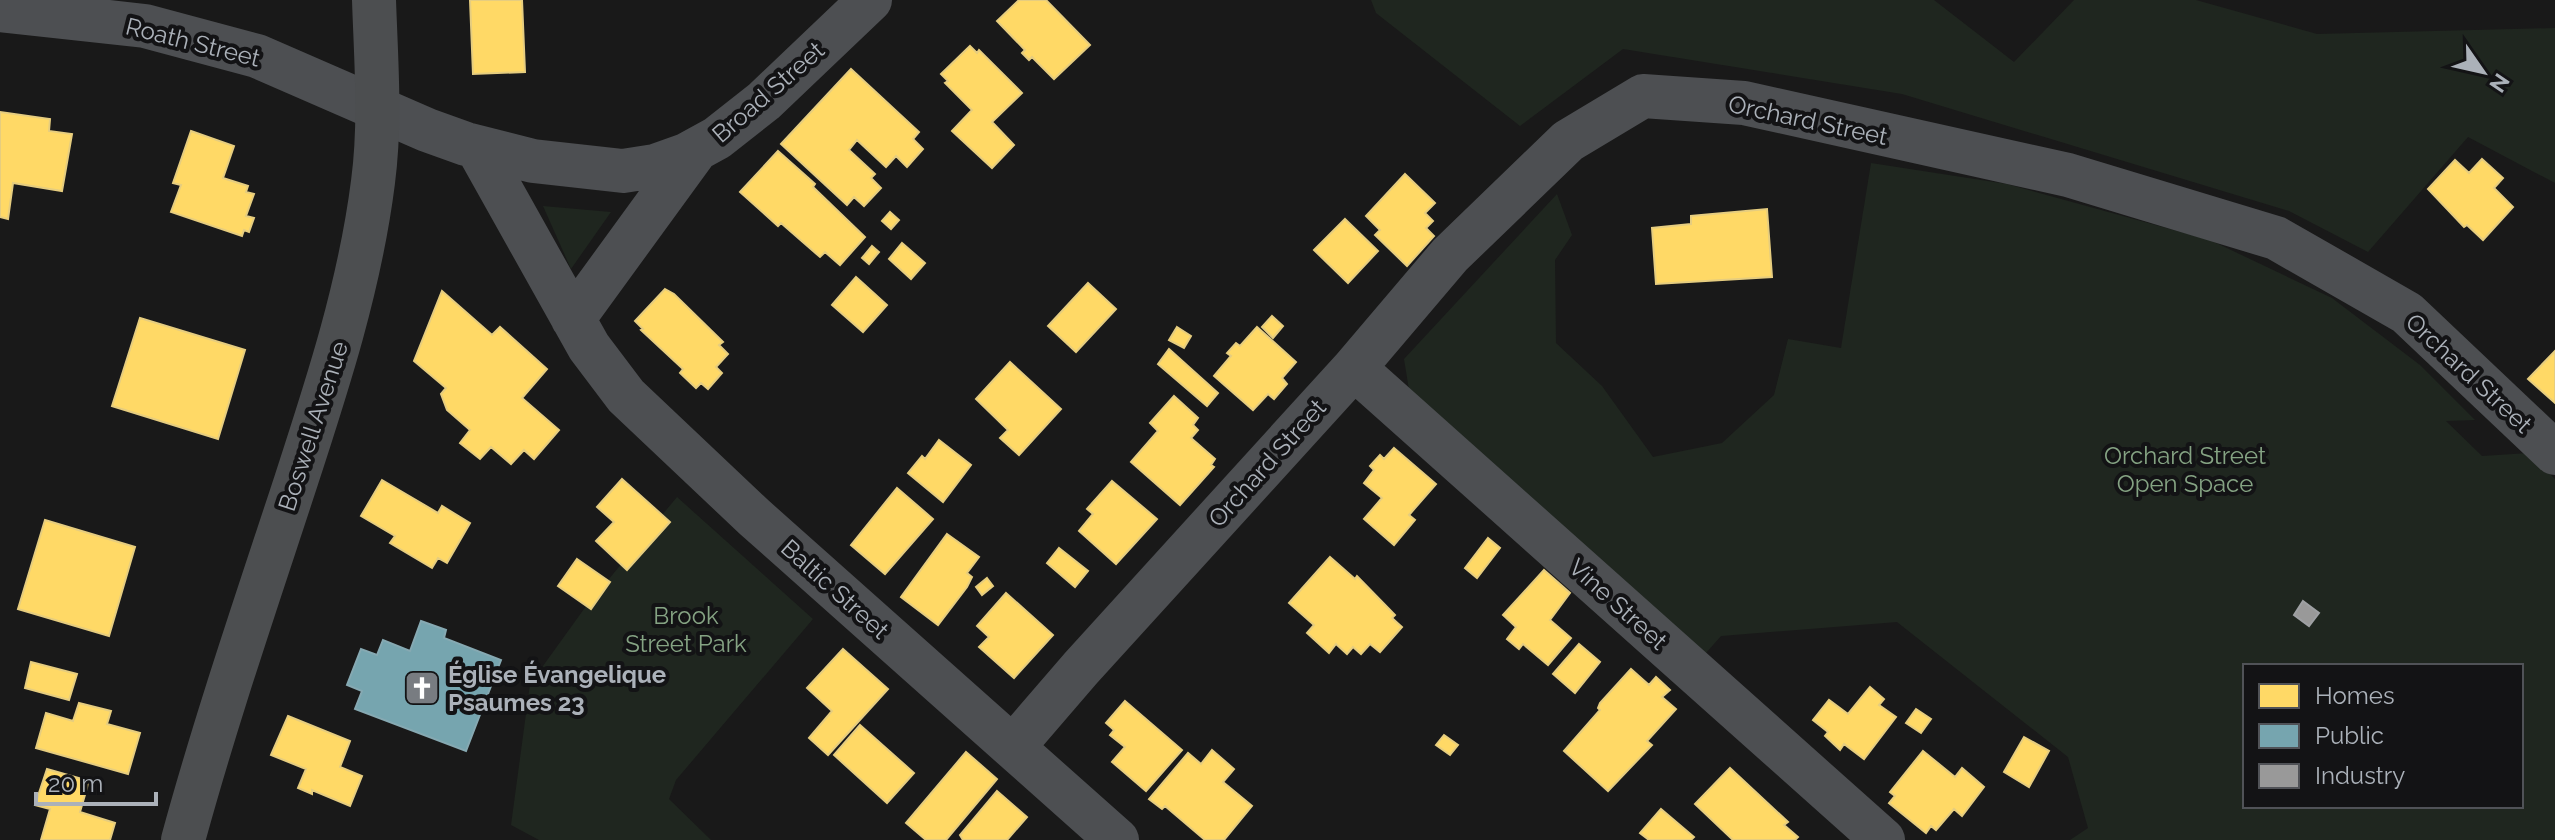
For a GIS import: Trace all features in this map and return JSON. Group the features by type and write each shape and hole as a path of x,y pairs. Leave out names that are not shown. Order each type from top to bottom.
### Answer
{"street":[{"name":"Boswell Avenue","path":"183,840 206,756 349,308 374,180 377,109 374,0"},
{"name":"Broad Street","path":"377,109 477,147 533,161 623,171 655,166 717,138 764,101 870,0"},
{"name":"Roath Street","path":"0,10 145,26 257,56 377,109"},
{"name":"Orchard Street","path":"1013,747 1091,656 1354,368 1450,255 1568,141 1643,96 1744,103 2068,175 2276,238 2407,313 2555,453"},
{"name":"Baltic Street","path":"477,147 573,319 612,381 784,544 1117,840"},
{"path":"573,319 696,150"},
{"name":"Vine Street","path":"1354,368 1883,840"}],"green space":[{"path":"1371,0 1934,0 2014,62 2074,0 2196,0 2317,34 2555,28 2555,183 2468,137 2368,252 2289,211 1902,94 1623,49 1520,126 1376,13"},
{"name":"Orchard Street Open Space","path":"1871,163 2007,184 2210,240 2332,298 2420,365 2475,420 2446,421 2482,456 2529,453 2555,479 2555,840 2070,840 2088,828 2068,757 1897,622 1721,636 1698,662 1410,396 1404,359 1557,194 1572,235 1555,260 1556,343 1602,386 1653,457 1722,443 1774,395 1788,339 1841,348"},
{"path":"543,206 611,212 571,269"},
{"name":"Brook Street Park","path":"677,497 813,619 676,780 669,799 711,840 539,840 511,825 530,684 584,609"}],"building: Homes":[{"path":"470,0 522,0 525,72 473,74"},
{"path":"1019,0 1046,0 1090,45 1054,79 1032,57 1029,60 1022,53 1025,50 997,21"},
{"path":"970,46 977,53 979,50 1022,93 992,122 1014,145 992,168 952,131 972,110 945,83 948,81 941,74"},
{"path":"851,69 919,132 913,139 923,149 907,167 896,156 886,167 857,140 849,150 875,174 871,178 881,188 864,206 854,197 847,205 781,144"},
{"path":"0,112 50,119 49,131 72,134 62,191 13,183 8,219 0,217"},
{"path":"191,131 234,146 223,178 248,186 246,192 254,194 246,216 254,218 249,232 244,230 242,236 171,212 181,185 173,183"},
{"path":"778,151 815,184 813,187 865,237 840,265 825,252 820,257 781,223 778,226 740,192"},
{"path":"2482,159 2503,178 2494,188 2513,207 2483,240 2467,225 2464,227 2428,189 2455,160 2469,173"},
{"path":"1405,174 1435,203 1425,213 1433,221 1426,228 1434,236 1407,266 1375,235 1380,230 1366,216"},
{"path":"1767,209 1772,277 1656,284 1652,228 1691,224 1691,216"},
{"path":"890,212 899,220 891,229 882,221"},
{"path":"1345,219 1378,251 1348,283 1314,250"},
{"path":"902,243 925,263 911,279 889,259"},
{"path":"872,246 879,252 869,264 862,258"},
{"path":"856,277 887,305 863,332 832,305"},
{"path":"1088,283 1116,309 1076,352 1048,326"},
{"path":"665,289 723,342 719,345 728,354 716,367 722,373 708,389 701,383 696,388 680,373 683,369 635,321"},
{"path":"442,291 492,335 500,327 547,369 522,398 559,430 534,459 524,450 511,464 491,447 480,459 460,443 470,430 447,410 441,394 446,388 414,361"},
{"path":"1272,316 1283,326 1273,338 1262,327"},
{"path":"140,318 245,350 218,439 112,406"},
{"path":"1177,327 1191,336 1184,348 1169,340"},
{"path":"1257,327 1296,362 1282,378 1287,384 1274,399 1268,394 1253,410 1214,376 1231,356 1227,353 1236,343 1240,346"},
{"path":"1169,349 1218,393 1207,406 1158,364"},
{"path":"2555,351 2555,403 2528,379"},
{"path":"1010,362 1061,409 1019,455 1000,438 1008,430 976,399"},
{"path":"1174,396 1198,418 1193,425 1198,430 1191,438 1215,459 1211,465 1214,467 1180,505 1131,462 1158,431 1150,423"},
{"path":"939,440 971,465 943,502 908,473 922,456 925,459"},
{"path":"1394,448 1436,484 1409,515 1415,520 1394,545 1364,519 1382,498 1364,483 1374,470 1370,466 1380,455 1384,459"},
{"path":"622,479 670,522 627,570 596,541 614,522 597,507"},
{"path":"382,480 438,513 442,506 470,523 447,563 438,558 432,568 390,543 395,536 361,516"},
{"path":"1112,481 1157,519 1116,564 1079,531 1093,514 1087,509"},
{"path":"897,488 933,519 885,574 851,545"},
{"path":"45,520 135,547 109,636 18,609"},
{"path":"947,534 979,557 967,573 972,577 967,587 938,625 901,597"},
{"path":"1488,538 1500,548 1477,578 1465,568"},
{"path":"1059,548 1088,571 1075,587 1047,563"},
{"path":"1330,557 1355,579 1357,576 1395,615 1392,618 1402,627 1380,652 1370,644 1361,654 1353,647 1347,654 1336,644 1329,653 1307,633 1314,625 1289,603"},
{"path":"577,559 610,582 591,609 558,586"},
{"path":"1544,570 1570,593 1550,620 1571,638 1548,665 1523,644 1519,649 1507,639 1516,627 1503,615"},
{"path":"987,578 993,586 982,595 976,587"},
{"path":"1006,593 1053,635 1014,678 979,647 989,637 977,626"},
{"path":"1579,644 1600,662 1575,693 1553,674"},
{"path":"843,649 888,689 828,755 809,738 832,711 807,688"},
{"path":"31,662 77,674 69,700 25,688"},
{"path":"1631,669 1649,685 1656,677 1670,690 1662,697 1676,709 1647,741 1652,745 1608,791 1564,751 1600,710 1600,703"},
{"path":"1870,687 1884,699 1879,705 1896,717 1864,759 1844,744 1840,750 1825,736 1828,732 1813,720 1829,700 1848,714"},
{"path":"1125,701 1182,750 1146,791 1112,762 1125,747 1110,735 1114,730 1106,723"},
{"path":"79,703 111,711 107,724 140,733 128,774 36,748 46,713 73,721"},
{"path":"1916,709 1931,719 1921,733 1906,723"},
{"path":"288,716 350,741 340,767 362,776 350,806 312,790 312,794 298,788 306,769 271,755"},
{"path":"860,725 914,773 887,803 834,755"},
{"path":"1444,735 1458,745 1450,755 1436,745"},
{"path":"2024,737 2049,751 2029,787 2004,772"},
{"path":"1212,750 1234,769 1223,782 1252,806 1224,840 1205,840 1165,806 1162,809 1149,799 1188,753 1201,764"},
{"path":"1923,751 1955,777 1962,768 1984,787 1962,816 1954,809 1936,830 1931,826 1926,833 1889,803 1895,796 1890,792"},
{"path":"966,752 997,779 946,840 926,840 906,823"},
{"path":"1730,768 1788,822 1784,825 1798,837 1795,840 1733,840 1695,804"},
{"path":"47,769 89,781 80,812 115,823 110,840 41,840 50,809 35,805"},
{"path":"997,791 1027,817 1007,840 963,840 960,835"},
{"path":"1661,809 1694,837 1691,840 1649,840 1640,833"}],"building: Public":[{"name":"Église Évangelique Psaumes 23","path":"421,621 446,630 444,638 501,660 466,751 355,709 362,691 347,685 361,649 377,655 383,640 410,651"}],"building: Industry":[{"path":"2303,601 2319,613 2309,626 2294,615"}],"place":[{"name":"Église Évangelique Psaumes 23","path":"422,688"}]}
